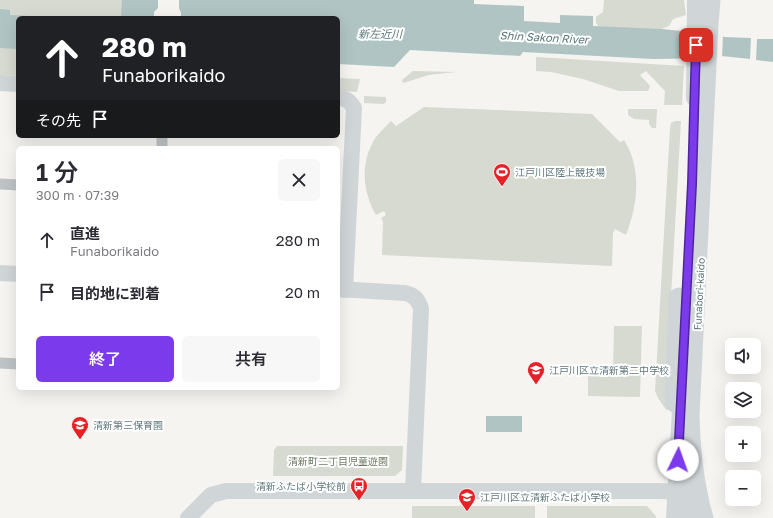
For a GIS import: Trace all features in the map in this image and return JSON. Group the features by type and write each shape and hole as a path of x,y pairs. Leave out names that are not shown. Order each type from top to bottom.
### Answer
{"highway":[{"path":"703,518 694,477 690,448 689,416 708,31 711,0"},
{"path":"689,518 676,444 676,369 694,30 700,10"}],"main road":[{"path":"700,10 711,0"},
{"name":"Funabori-kaido","path":"689,518 683,492 692,184 702,70 700,10"},
{"name":"Funabori-kaido","path":"675,518 683,492"}],"street":[{"path":"0,83 16,84"},
{"path":"340,98 345,98 351,102 354,108 341,290 405,292 412,295 416,299 420,304 421,309 413,490"},
{"path":"0,184 16,185"},
{"path":"0,273 16,274"},
{"path":"0,363 16,364"},
{"path":"188,518 211,495 226,491 413,490 683,492"}],"green space":[{"path":"0,0 153,0 152,16 16,16 16,76 0,75"},
{"path":"604,0 684,0 686,15 673,19 669,26 654,32 601,29 596,23 596,17 603,12"},
{"path":"536,57 684,66 682,105 664,105 665,91 646,71 640,75 650,86 648,91 619,91 583,79 551,72 536,71"},
{"path":"413,71 456,72 429,75 403,83 402,80"},
{"path":"340,78 360,79 357,92 340,91"},
{"path":"364,96 386,97 386,102 384,104 364,103"},
{"name":"江戸川区陸上競技場","path":"424,107 592,114 620,142 624,140 634,162 636,174 635,199 626,235 615,229 613,233 612,266 382,255 383,221 381,218 386,215 384,211 376,215 371,206 365,176 367,156 376,137 391,121 396,126"},
{"path":"628,109 657,109 656,128 652,128 649,124 649,120 634,119 628,115"},
{"path":"681,121 668,350 667,411 655,391 670,128 671,123"},
{"path":"614,326 642,326 640,397 588,396 588,372 613,372"},
{"name":"清新町二丁目児童遊園","path":"277,446 403,446 402,470 395,476 273,476 274,450"},
{"name":"江戸川区立清新ふたば小学校","path":"412,506 535,506 535,518 412,518"},
{"path":"547,506 647,506 656,518 547,518"}],"water":[{"name":"新左近川","path":"122,0 474,0 474,4 524,6 524,21 560,23 560,15 593,16 593,26 662,29 721,35 724,37 751,38 750,59 722,56 719,58 653,59 523,52 520,56 410,50 394,67 340,64 340,16 121,16"},
{"path":"0,9 10,10 10,15 30,16 16,16 16,49 0,48"},
{"path":"757,39 773,39 773,62 756,60"},
{"path":"486,416 522,416 522,432 486,432"}],"pier":[{"path":"158,0 179,0 181,16 154,16 154,12 158,8"},
{"path":"685,30 723,34 722,59 685,61"}],"place":[{"name":"江戸川区陸上競技場","path":"502,187"},
{"name":"江戸川区立清新第二中学校","path":"536,385"},
{"name":"清新第三保育園","path":"80,440"},
{"name":"清新ふたば小学校前","path":"359,501"},
{"name":"江戸川区立清新ふたば小学校","path":"467,512"}],"route":[{"path":"678,460 692,184 696,45"}],"water label":[{"name":"Shin Sakon River","path":"544,37"}]}
